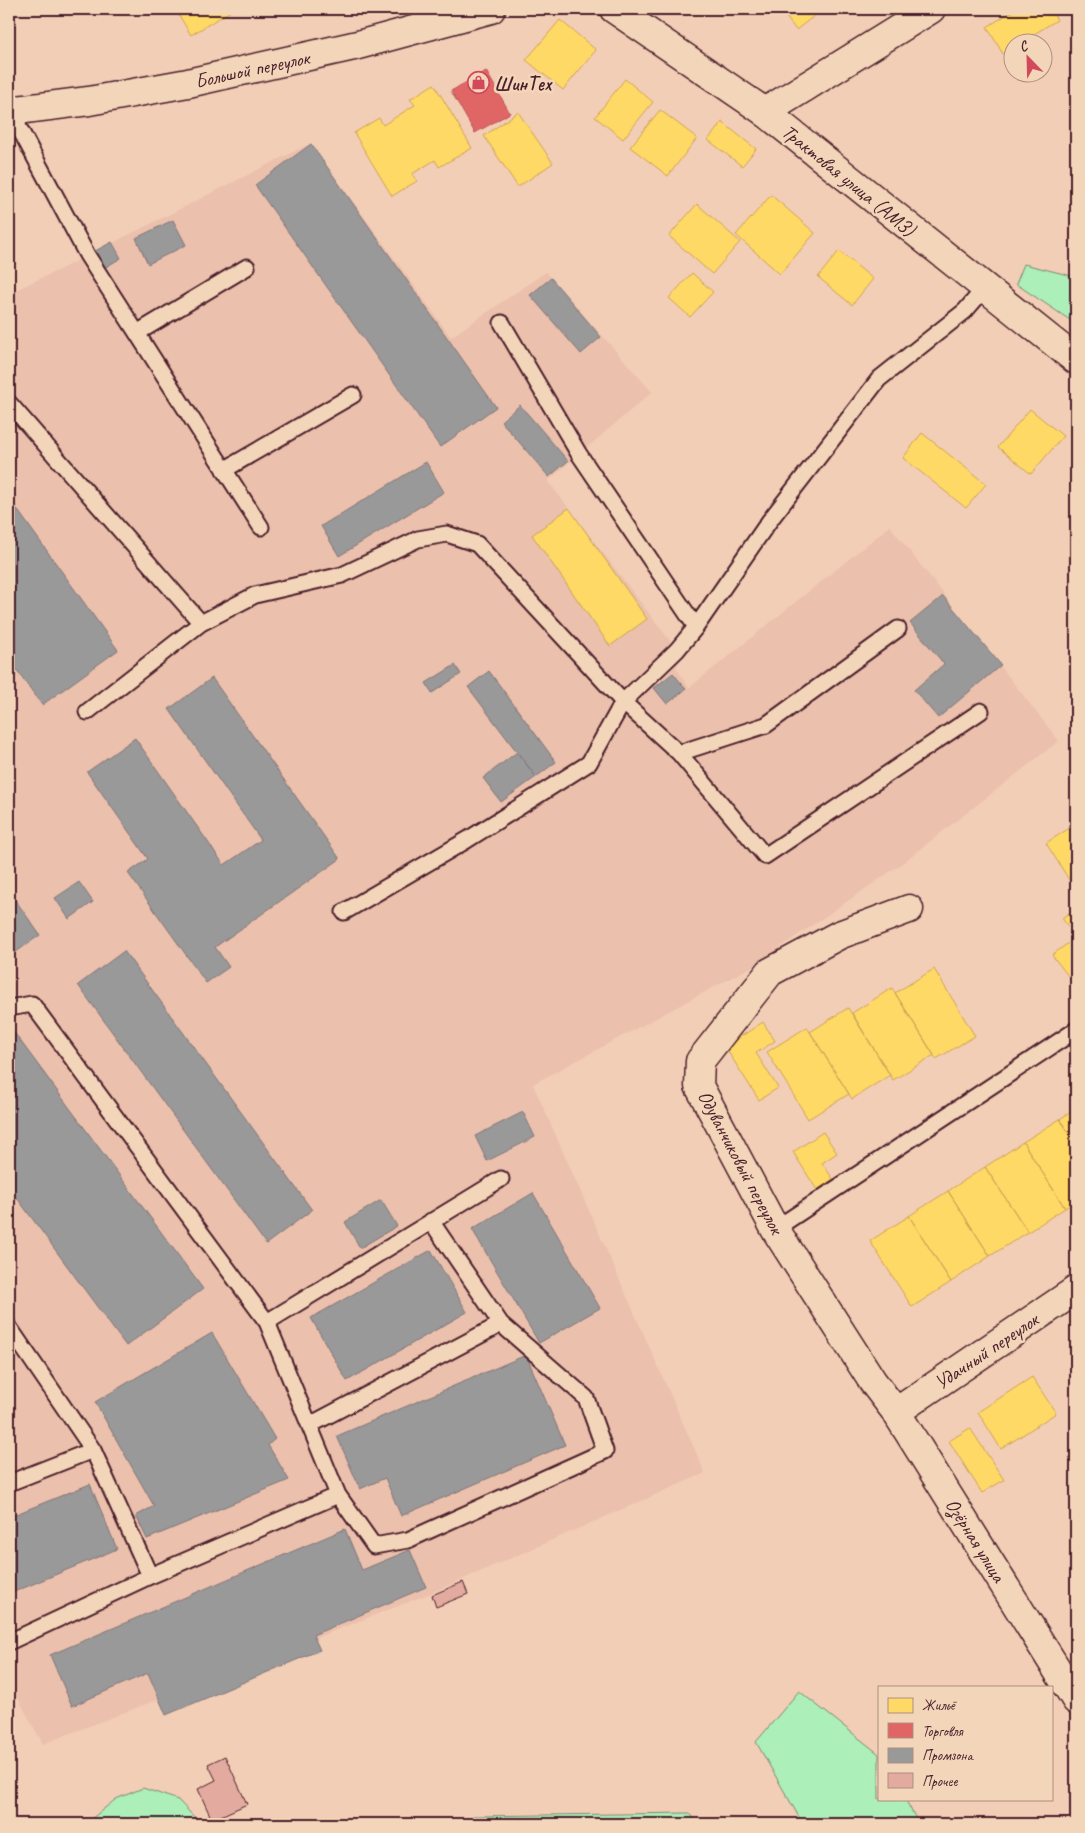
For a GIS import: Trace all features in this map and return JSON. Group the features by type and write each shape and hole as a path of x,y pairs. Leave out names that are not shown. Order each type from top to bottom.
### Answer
{"street":[{"name":"Большой переулок","path":"9,111 90,101 188,83 358,45 490,9"},
{"name":"Трактовая улица (АМЗ)","path":"614,9 765,112 1076,360"},
{"path":"765,112 931,9"},
{"name":"Одуванчиковый переулок","path":"874,1382 775,1229 698,1086 700,1060 770,972 839,935 909,909"},
{"name":"Удачный переулок","path":"896,1412 1076,1290"},
{"name":"Озёрная улица","path":"874,1382 896,1412 1076,1700"}],"lane":[{"path":"9,111 88,254 261,527"},
{"path":"137,333 247,267"},
{"path":"344,912 467,840 589,763 623,702 677,650 696,627 770,520 879,379 965,311 984,288"},
{"path":"502,323 579,454 696,627"},
{"path":"224,470 353,394"},
{"path":"9,403 201,623"},
{"path":"87,712 201,623 255,595 342,575 418,539 447,534 477,544 623,702 679,753 765,856 981,711"},
{"path":"679,753 766,725 898,629"},
{"path":"9,1008 32,1004 268,1322 338,1495 374,1546 408,1540 605,1451 586,1398 501,1324 431,1221"},
{"path":"775,1229 1076,1030"},
{"path":"268,1322 501,1179"},
{"path":"310,1425 501,1324"},
{"path":"9,1327 93,1450 150,1576"},
{"path":"9,1483 93,1450"},
{"path":"9,1642 150,1576 338,1495"}],"shaded area":[{"path":"311,143 451,337 546,272 652,392 548,481 677,650 681,659 676,667 689,688 890,526 1059,741 897,867 753,966 533,1084 705,1473 429,1594 43,1744 9,1682 9,293 59,270"}],"green space":[{"path":"1024,264 1076,277 1076,324 1016,284"},
{"path":"799,1691 878,1753 878,1800 906,1800 919,1824 803,1824 756,1742"},
{"path":"143,1788 178,1800 198,1821 205,1824 85,1824 116,1799"},
{"path":"690,1813 697,1824 468,1824 473,1816"}],"building: Жильё":[{"path":"175,9 234,9 191,35"},
{"path":"780,9 823,9 796,30"},
{"path":"1016,9 1050,9 1057,20 1037,32 1002,32 1002,52 987,27"},
{"path":"560,20 596,50 563,90 526,60"},
{"path":"625,79 653,102 623,139 595,117"},
{"path":"434,84 472,148 439,167 435,160 412,174 417,181 392,196 354,133 379,118 383,125 415,105 410,99"},
{"path":"660,110 697,138 668,176 630,147"},
{"path":"518,112 553,163 518,187 484,136"},
{"path":"722,122 756,149 742,166 708,140"},
{"path":"771,195 815,233 780,274 736,235"},
{"path":"697,204 740,242 712,274 669,236"},
{"path":"839,251 873,279 852,305 818,277"},
{"path":"692,273 713,292 690,317 669,298"},
{"path":"1030,409 1063,436 1031,474 998,447"},
{"path":"922,433 986,484 966,508 903,458"},
{"path":"569,508 647,619 610,646 532,535"},
{"path":"1076,824 1076,884 1073,886 1046,843"},
{"path":"1076,908 1076,938 1062,918"},
{"path":"1074,939 1076,942 1076,972 1069,977 1052,955"},
{"path":"934,969 975,1036 936,1059 895,993"},
{"path":"892,988 934,1055 893,1080 852,1013"},
{"path":"848,1008 890,1075 852,1099 810,1032"},
{"path":"763,1022 775,1041 756,1053 778,1088 759,1100 725,1047"},
{"path":"807,1027 849,1094 808,1119 767,1052"},
{"path":"1076,1108 1076,1145 1060,1119"},
{"path":"1060,1119 1076,1145 1076,1201 1065,1208 1023,1142"},
{"path":"823,1132 837,1153 822,1163 833,1179 817,1190 793,1152"},
{"path":"1023,1142 1065,1208 1028,1232 985,1167"},
{"path":"985,1167 1028,1232 990,1256 948,1191"},
{"path":"948,1191 990,1256 951,1282 909,1216"},
{"path":"909,1216 951,1282 912,1307 870,1241"},
{"path":"1032,1377 1056,1413 1001,1449 978,1412"},
{"path":"970,1428 1004,1480 982,1493 949,1441"}],"building: Торговля":[{"path":"486,71 510,113 475,133 451,91"}],"building: Промзона":[{"path":"311,144 496,407 440,447 255,185"},
{"path":"173,220 186,245 148,264 136,238"},
{"path":"112,242 121,258 104,268 95,251"},
{"path":"551,278 601,337 581,354 530,295"},
{"path":"520,405 568,461 549,477 501,421"},
{"path":"426,462 444,492 339,556 321,526"},
{"path":"9,498 118,650 42,705 9,659"},
{"path":"943,596 1001,665 938,718 914,690 944,664 910,623"},
{"path":"455,665 461,674 432,693 426,683"},
{"path":"489,671 556,762 536,777 468,687"},
{"path":"673,673 686,689 667,704 654,688"},
{"path":"212,678 340,859 215,947 229,967 206,983 128,873 148,859 87,772 135,738 224,865 261,840 169,709"},
{"path":"517,752 536,777 501,802 483,778"},
{"path":"79,882 93,902 69,919 55,898"},
{"path":"9,891 40,935 9,957"},
{"path":"124,951 312,1210 266,1244 78,985"},
{"path":"13,1031 203,1289 126,1346 9,1187 9,1034"},
{"path":"523,1112 535,1137 487,1161 475,1136"},
{"path":"533,1193 600,1308 539,1343 472,1229"},
{"path":"381,1200 397,1226 360,1248 345,1222"},
{"path":"431,1250 467,1312 347,1381 311,1318"},
{"path":"212,1333 275,1439 268,1445 289,1480 147,1539 136,1516 154,1506 95,1402"},
{"path":"526,1355 565,1445 401,1516 385,1478 360,1489 337,1436"},
{"path":"90,1484 117,1549 9,1594 9,1517"},
{"path":"345,1529 362,1570 410,1550 426,1587 313,1635 320,1650 166,1715 148,1673 72,1706 50,1655"}],"building: Прочее":[{"path":"463,1582 468,1594 436,1607 432,1595"},
{"path":"225,1756 247,1804 212,1820 198,1789 216,1780 208,1764"}],"place":[{"name":"ШинТех","path":"478,83"}]}
